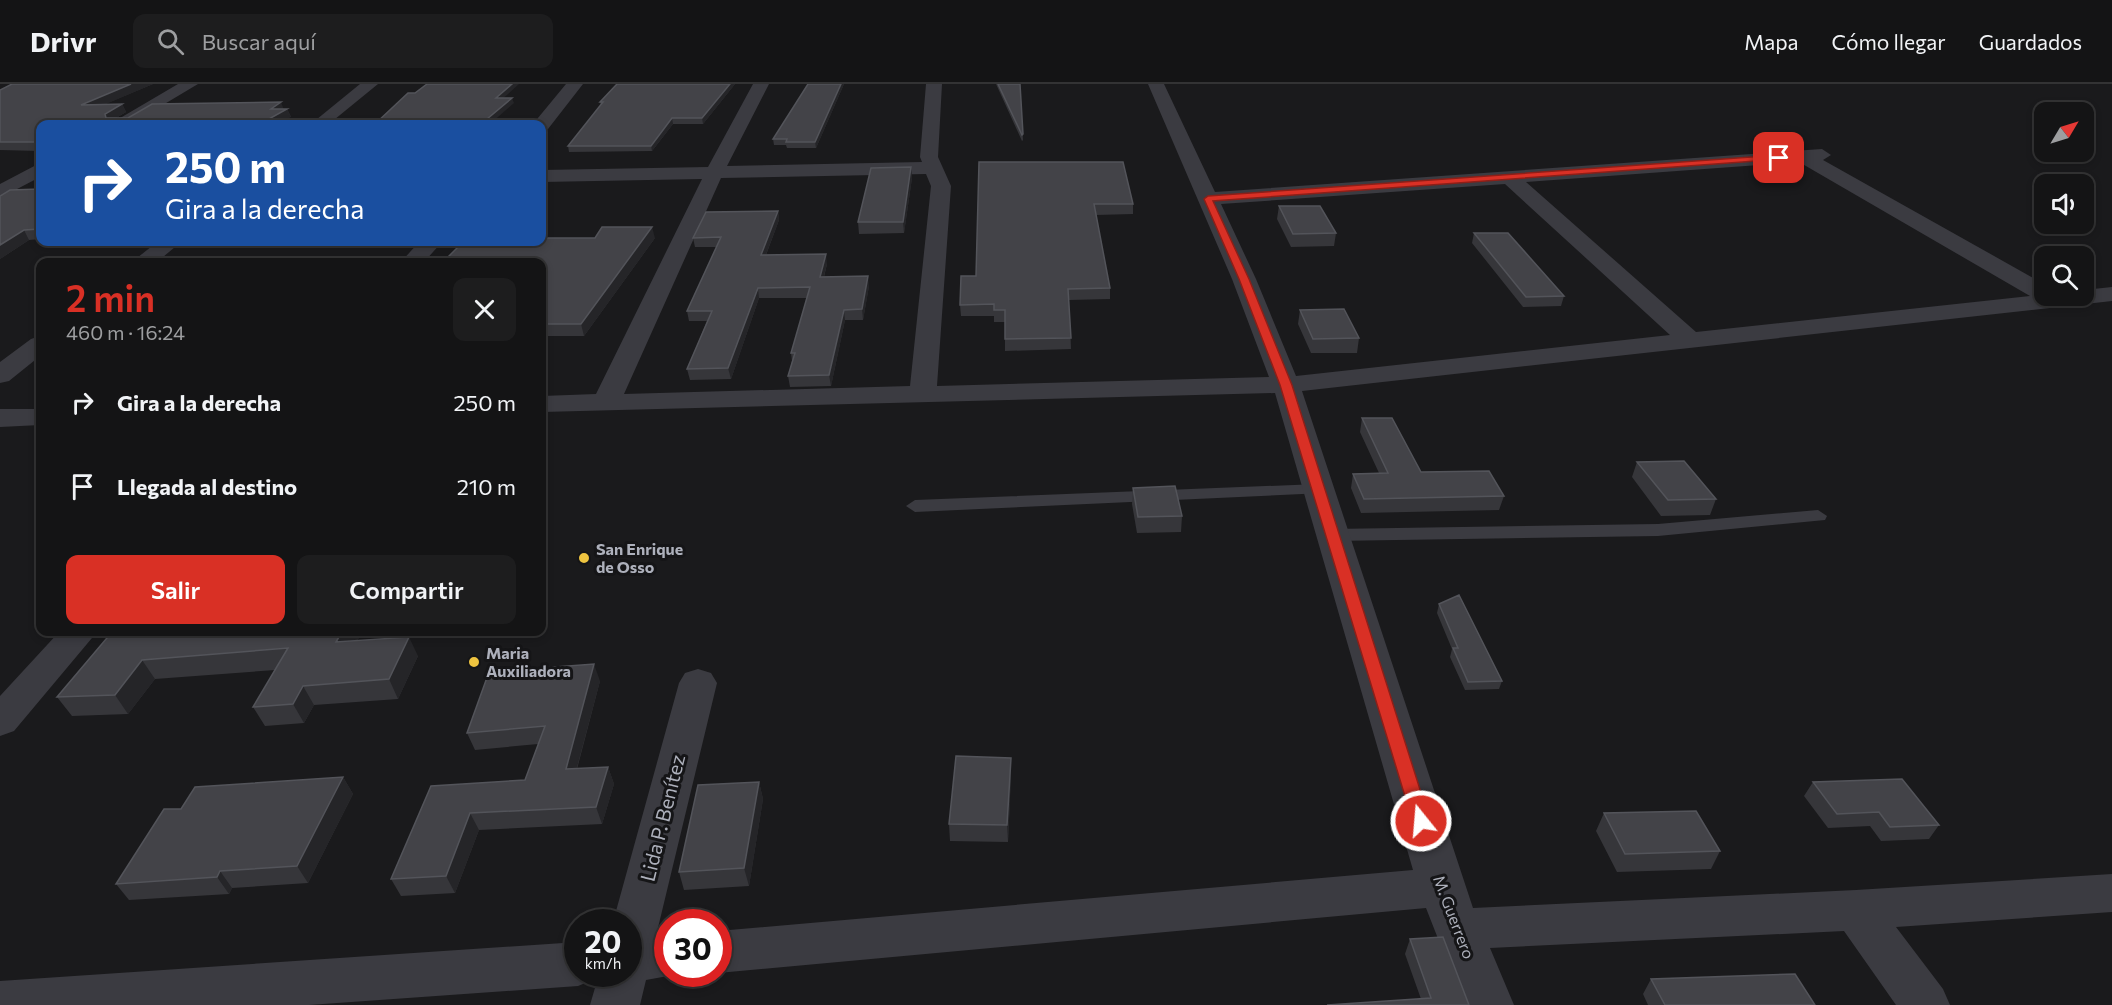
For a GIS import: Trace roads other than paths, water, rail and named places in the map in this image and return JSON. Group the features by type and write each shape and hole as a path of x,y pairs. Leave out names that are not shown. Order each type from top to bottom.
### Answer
{"street":[{"path":"126,120 190,84"},
{"path":"324,120 370,84"},
{"path":"546,120 575,84"},
{"path":"606,403 714,173 761,84"},
{"path":"924,395 941,186 929,157 934,84"},
{"name":"M. Guerrero","path":"1156,84 1244,279 1286,385 1441,887 1489,1005"},
{"path":"1208,199 1812,156 2034,288"},
{"path":"546,176 934,168"},
{"path":"3,189 36,171"},
{"path":"1509,177 1691,340"},
{"path":"3,189 36,187"},
{"path":"148,258 165,246"},
{"path":"416,258 427,246"},
{"path":"2094,295 2112,294"},
{"path":"546,404 1286,385 2034,299"},
{"path":"0,375 36,347"},
{"path":"0,418 36,417"},
{"path":"0,721 75,636"},
{"name":"Lida P. Benítez","path":"639,909 698,683"},
{"path":"732,951 1441,887"},
{"path":"1458,929 1856,910 2112,893"},
{"path":"1856,910 1925,1005"},
{"path":"0,1004 564,965"},
{"path":"615,1005 620,987"}],"lane":[{"path":"915,506 1318,489"},
{"path":"1332,535 1658,530 1818,516"}],"place":[{"name":"San Enrique de Osso","path":"584,558"},
{"name":"Maria Auxiliadora","path":"474,662"}]}
